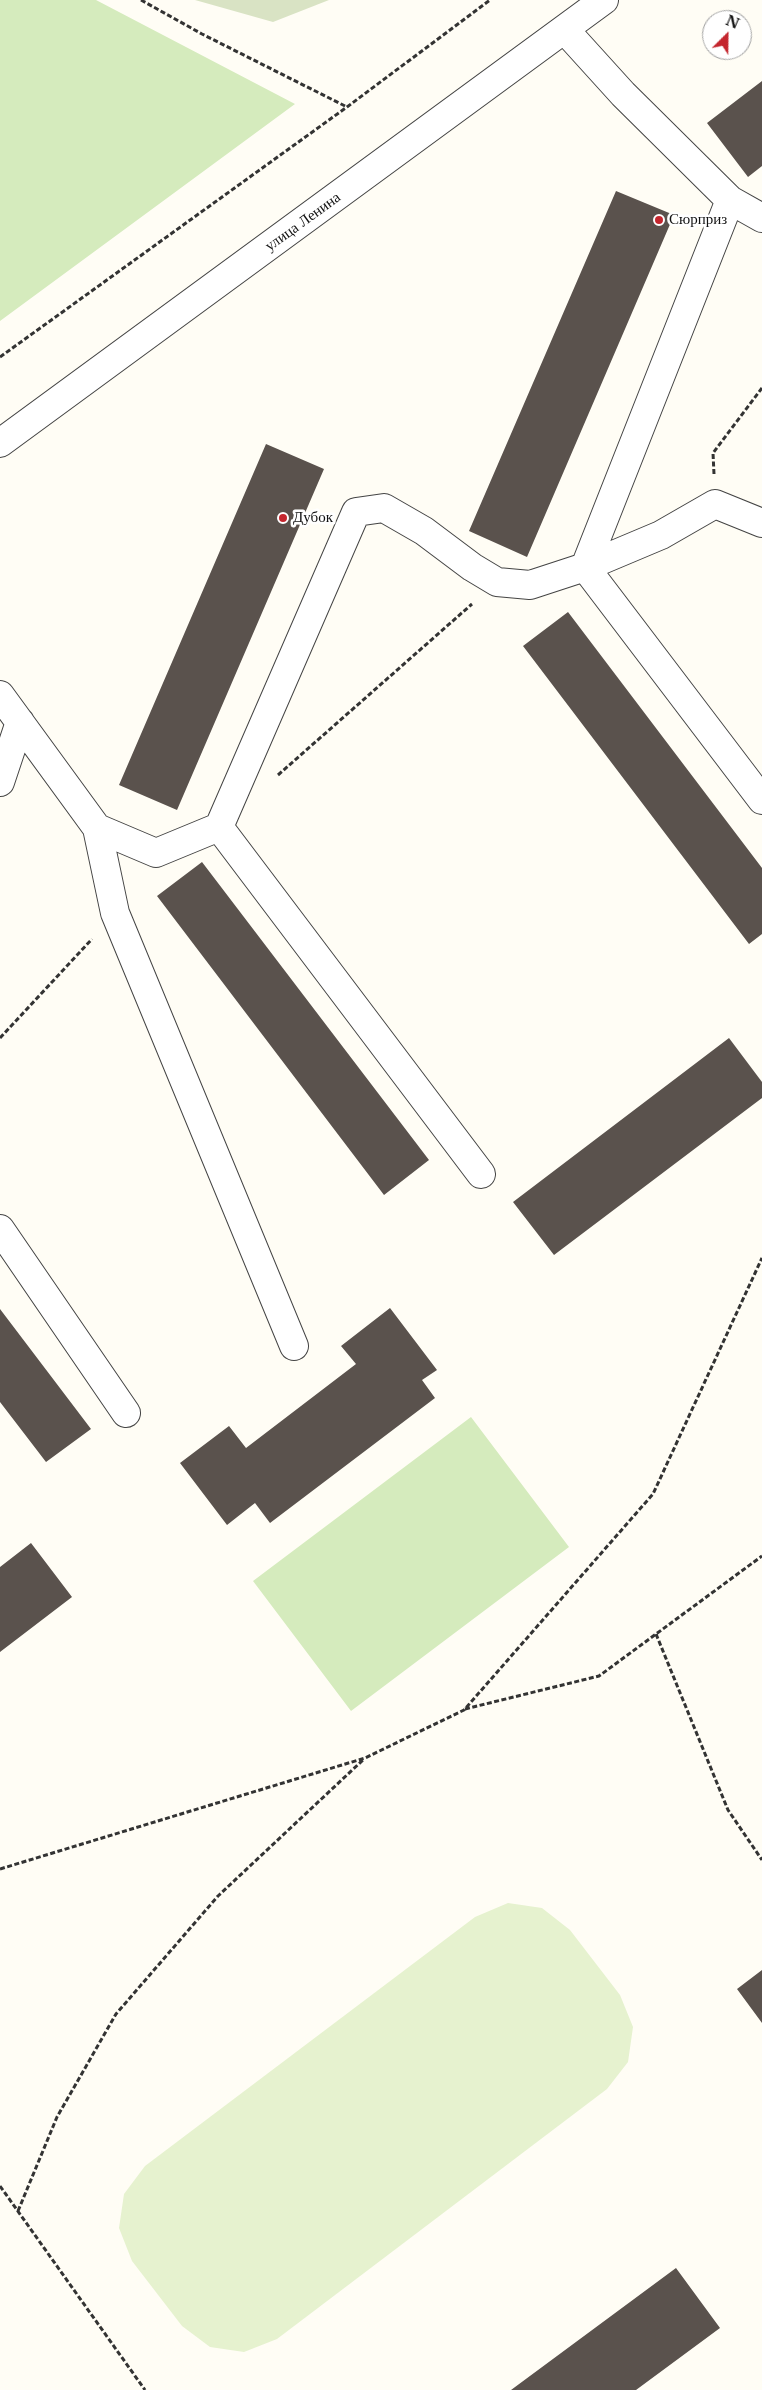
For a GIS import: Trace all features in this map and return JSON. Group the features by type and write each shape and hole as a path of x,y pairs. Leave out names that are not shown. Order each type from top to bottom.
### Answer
{"street":[{"name":"улица Ленина","path":"0,443 604,0"},
{"path":"565,30 623,94 730,200 762,217"},
{"path":"585,567 730,200"},
{"path":"97,828 156,853 219,827 356,512 384,508 424,532 472,567 497,582 530,585 585,567 660,535 715,504 762,523"},
{"path":"585,567 762,800"},
{"path":"0,695 97,828 115,914 294,1346"},
{"path":"0,782 20,722"},
{"path":"219,827 481,1174"},
{"path":"0,1229 126,1413"}],"path":[{"path":"141,0 202,34 347,107"},
{"path":"0,357 347,107 490,0"},
{"path":"715,504 713,452 762,388"},
{"path":"270,782 497,582"},
{"path":"0,1038 115,914"},
{"path":"464,1710 653,1494 762,1258"},
{"path":"0,1869 365,1758 464,1710 599,1676 762,1556"},
{"path":"656,1634 728,1810 762,1860"},
{"path":"18,2211 57,2117 116,2014 218,1896 365,1758"},
{"path":"0,2186 145,2390"}],"green space":[{"path":"0,0 96,0 295,104 0,321"},
{"path":"195,0 329,0 273,22"},
{"path":"471,1417 569,1547 351,1711 253,1581"},
{"path":"508,1903 542,1908 570,1930 620,1995 633,2027 628,2062 607,2089 277,2339 244,2352 210,2347 182,2326 132,2261 119,2228 124,2194 145,2166 475,1917"}],"building":[{"path":"762,81 762,166 748,177 707,123"},
{"path":"616,191 674,215 527,557 469,531"},
{"path":"266,444 324,469 177,810 119,785"},
{"path":"568,612 762,868 762,934 749,944 523,646"},
{"path":"202,862 429,1160 384,1195 157,896"},
{"path":"729,1038 762,1082 762,1098 554,1255 513,1202"},
{"path":"390,1308 437,1370 422,1380 435,1398 270,1523 255,1503 227,1525 180,1463 229,1426 246,1448 356,1364 341,1346"},
{"path":"0,1309 91,1429 46,1462 0,1402"},
{"path":"31,1543 72,1597 0,1652 0,1567"},
{"path":"762,1970 762,2023 737,1989"},
{"path":"676,2268 720,2328 636,2390 511,2390"}],"place":[{"name":"Сюрприз","path":"659,220"},
{"name":"Дубок","path":"283,518"}]}
